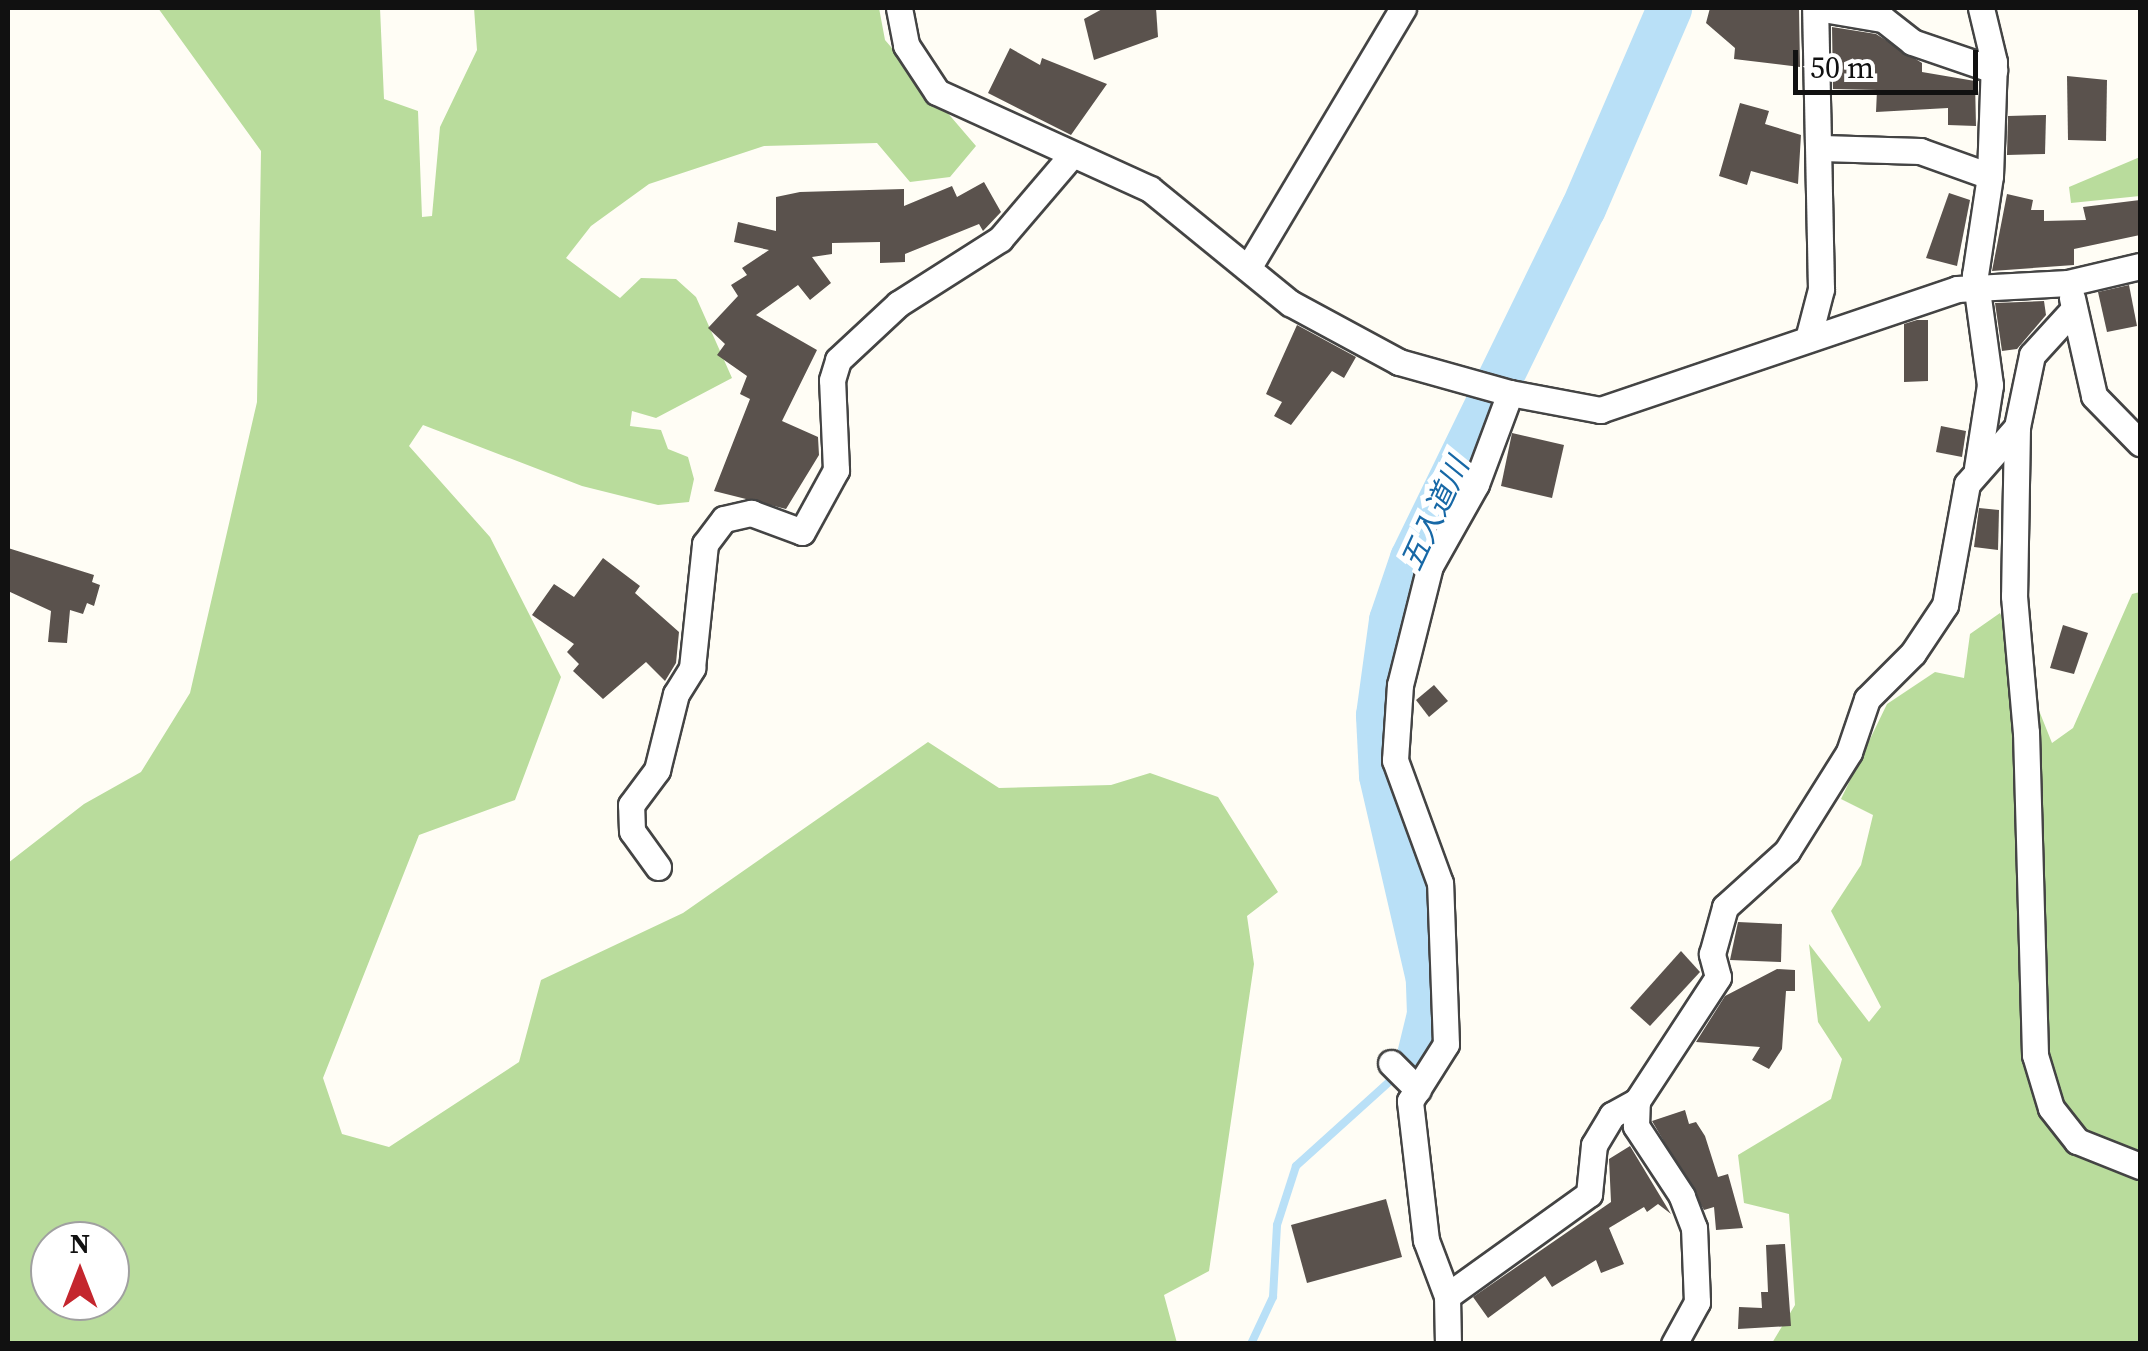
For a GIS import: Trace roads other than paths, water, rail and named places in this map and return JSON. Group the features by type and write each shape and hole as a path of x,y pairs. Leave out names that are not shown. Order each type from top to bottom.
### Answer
{"street":[{"path":"899,8 906,45 937,92 1150,189 1290,303 1399,362 1510,393 1600,410 1976,288 2068,283 2140,266"},
{"path":"1248,268 1403,8"},
{"path":"1808,340 1821,290 1822,148 1811,70 1816,8 1883,19 1912,42 1994,70"},
{"path":"1977,468 1990,385 1976,288 1990,176 1994,70 1981,8"},
{"path":"1822,148 1920,150 1990,176"},
{"path":"658,867 632,830 631,805 656,770 676,694 692,668 705,544 724,519 751,513 802,532 836,470 832,380 838,360 898,304 1000,239 1071,156"},
{"path":"2068,283 2094,396 2140,443"},
{"path":"2074,309 2032,356 2018,427 2014,596 2026,732 2035,1055 2051,1108 2077,1141 2140,1166"},
{"path":"1448,1344 1448,1296 1426,1240 1410,1102 1446,1044 1440,883 1395,760 1400,685 1430,566 1476,484 1510,393"},
{"path":"1448,1296 1590,1194 1594,1145 1612,1115 1637,1101 1718,977 1712,954 1726,907 1788,851 1849,752 1866,699 1913,653 1945,605 1967,484 1977,468 2018,427"},
{"path":"1391,1063 1418,1090"},
{"path":"1637,1101 1636,1126 1682,1196 1694,1228 1697,1302 1674,1344"}],"waterway":[{"name":"五入道川","path":"1419,1055 1429,1014 1428,979 1381,775 1378,715 1391,620 1412,558 1583,208 1669,8"},
{"path":"1251,1344 1273,1297 1277,1225 1296,1166 1419,1055"}]}
